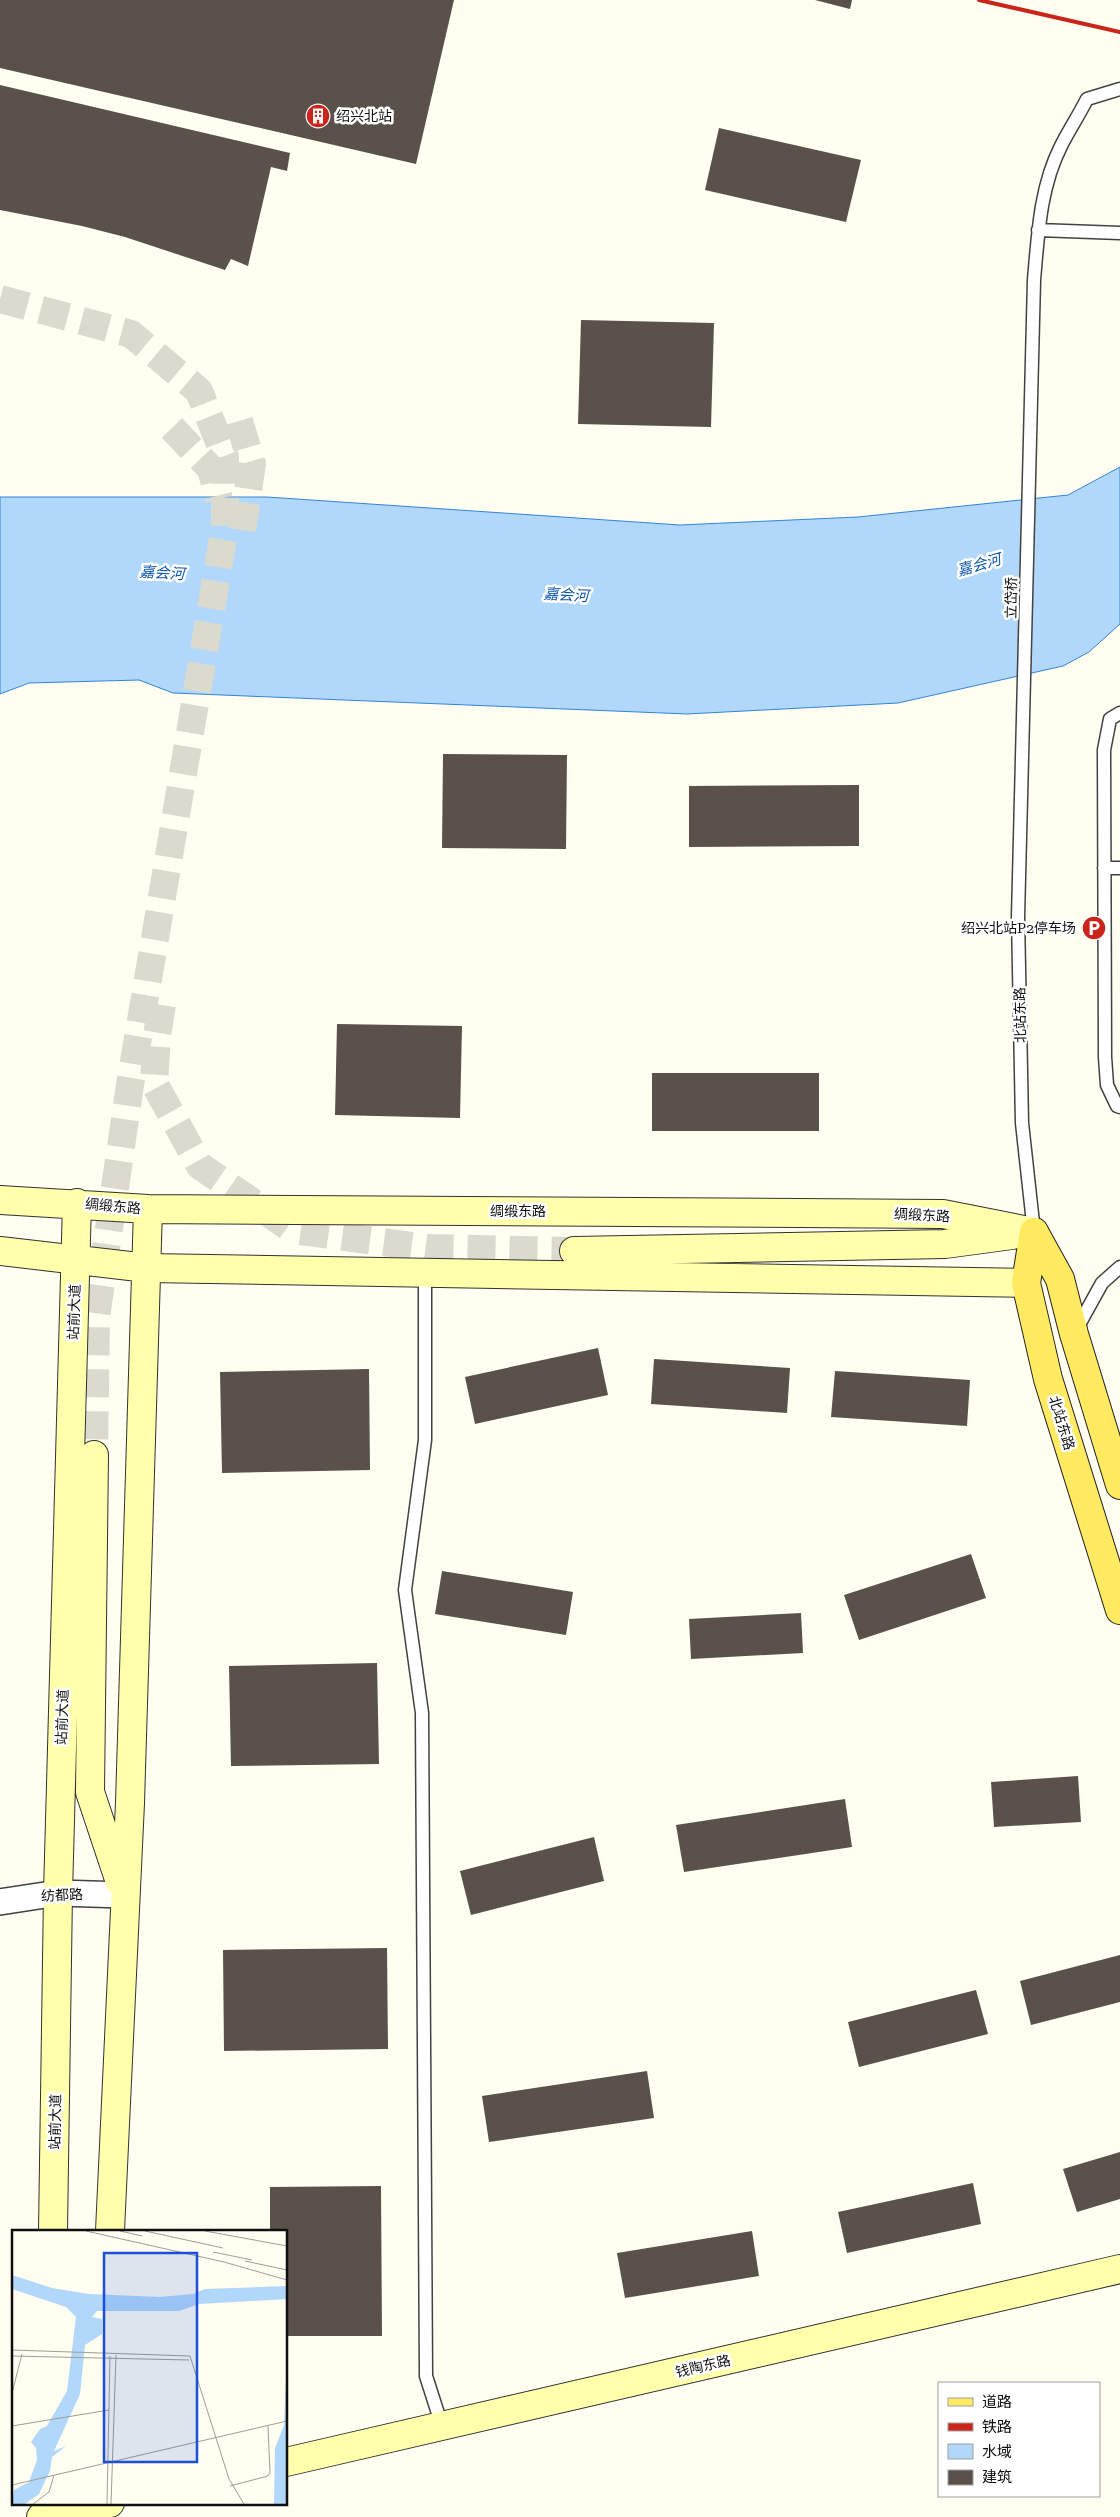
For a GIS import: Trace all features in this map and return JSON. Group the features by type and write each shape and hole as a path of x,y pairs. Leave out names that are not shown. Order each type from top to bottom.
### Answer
{"main road":[{"name":"绸缎东路","path":"0,1200 77,1203 148,1209 943,1214 1034,1232"},
{"name":"站前大道","path":"53,2230 58,1893 77,1203"},
{"path":"110,2230 124,1895 148,1209"},
{"path":"574,1251 946,1244 1034,1232"},
{"name":"北站东路","path":"1034,1232 1026,1283 1048,1379 1120,1610"},
{"name":"北站东路","path":"1034,1232 1060,1279 1074,1334 1120,1485"},
{"path":"0,1252 147,1268 1026,1283"},
{"path":"94,1455 90,1792 124,1895"},
{"name":"钱陶东路","path":"288,2462 1120,2269"},
{"path":"48,2513 102,2507"}],"street":[{"name":"纺都路","path":"0,1902 58,1893 124,1895"}],"lane":[{"path":"1120,89 1087,99 1060,147 1046,188 1038,230 1120,233"},
{"name":"立岱桥","path":"1018,916 1034,280 1038,230"},
{"path":"1120,712 1110,719 1104,750 1106,1076 1107,1086 1117,1106 1120,1107"},
{"path":"1104,868 1120,868"},
{"name":"北站东路","path":"1018,916 1022,1123 1034,1232"},
{"path":"1074,1334 1102,1283 1120,1267"},
{"path":"425,1273 425,1440 405,1590 422,1713 426,2376 442,2426"}],"water":[{"name":"嘉会河","path":"1120,467 1120,624 1089,652 1063,666 898,703 687,714 173,693 139,680 29,683 0,694 0,497 267,497 680,525 858,517 1068,495"}],"building":[{"name":"绍兴北站","path":"0,0 454,0 416,164 0,68"},
{"path":"815,0 852,0 850,9"},
{"path":"0,85 290,153 287,171 271,167 248,266 231,259 225,270 125,237 82,226 0,210"},
{"path":"719,128 861,160 846,222 705,190"},
{"path":"581,320 714,323 711,427 578,424"},
{"path":"443,754 567,755 566,849 442,848"},
{"path":"859,785 859,846 689,847 689,786"},
{"path":"337,1024 462,1026 460,1118 335,1115"},
{"path":"652,1073 819,1073 819,1131 652,1131"},
{"path":"598,1348 608,1395 475,1424 465,1377"},
{"path":"654,1359 790,1368 787,1413 651,1404"},
{"path":"369,1369 370,1470 222,1473 220,1372"},
{"path":"835,1371 970,1380 967,1426 831,1417"},
{"path":"971,1554 986,1598 859,1640 844,1595"},
{"path":"442,1571 573,1592 566,1635 435,1614"},
{"path":"801,1613 803,1653 691,1659 689,1619"},
{"path":"377,1663 379,1764 231,1766 229,1666"},
{"path":"1078,1776 1081,1822 994,1827 991,1782"},
{"path":"845,1799 852,1847 684,1872 676,1825"},
{"path":"594,1837 604,1881 471,1915 460,1871"},
{"path":"387,1948 388,2049 224,2051 223,1950"},
{"path":"1120,1955 1120,2002 1031,2025 1020,1981"},
{"path":"976,1990 988,2034 859,2067 848,2022"},
{"path":"647,2071 654,2118 489,2142 482,2096"},
{"path":"1120,2152 1120,2199 1077,2212 1063,2169"},
{"path":"973,2183 981,2224 847,2253 838,2212"},
{"path":"381,2186 382,2336 288,2336 288,2230 270,2230 270,2187"},
{"path":"752,2231 759,2276 625,2298 617,2253"}],"tunnel":[{"path":"0,299 131,334 199,391 225,457 225,527 130,1085 96,1317 94,1455"},
{"path":"239,421 252,464 242,530"},
{"path":"172,428 211,469 219,499"},
{"path":"162,1005 157,1035 154,1083 200,1166 293,1230 428,1248 574,1251"}],"railway":[{"path":"979,0 1120,32"}],"place":[{"name":"绍兴北站","path":"318,116"},
{"name":"绍兴北站P2停车场","path":"1094,928"}]}
